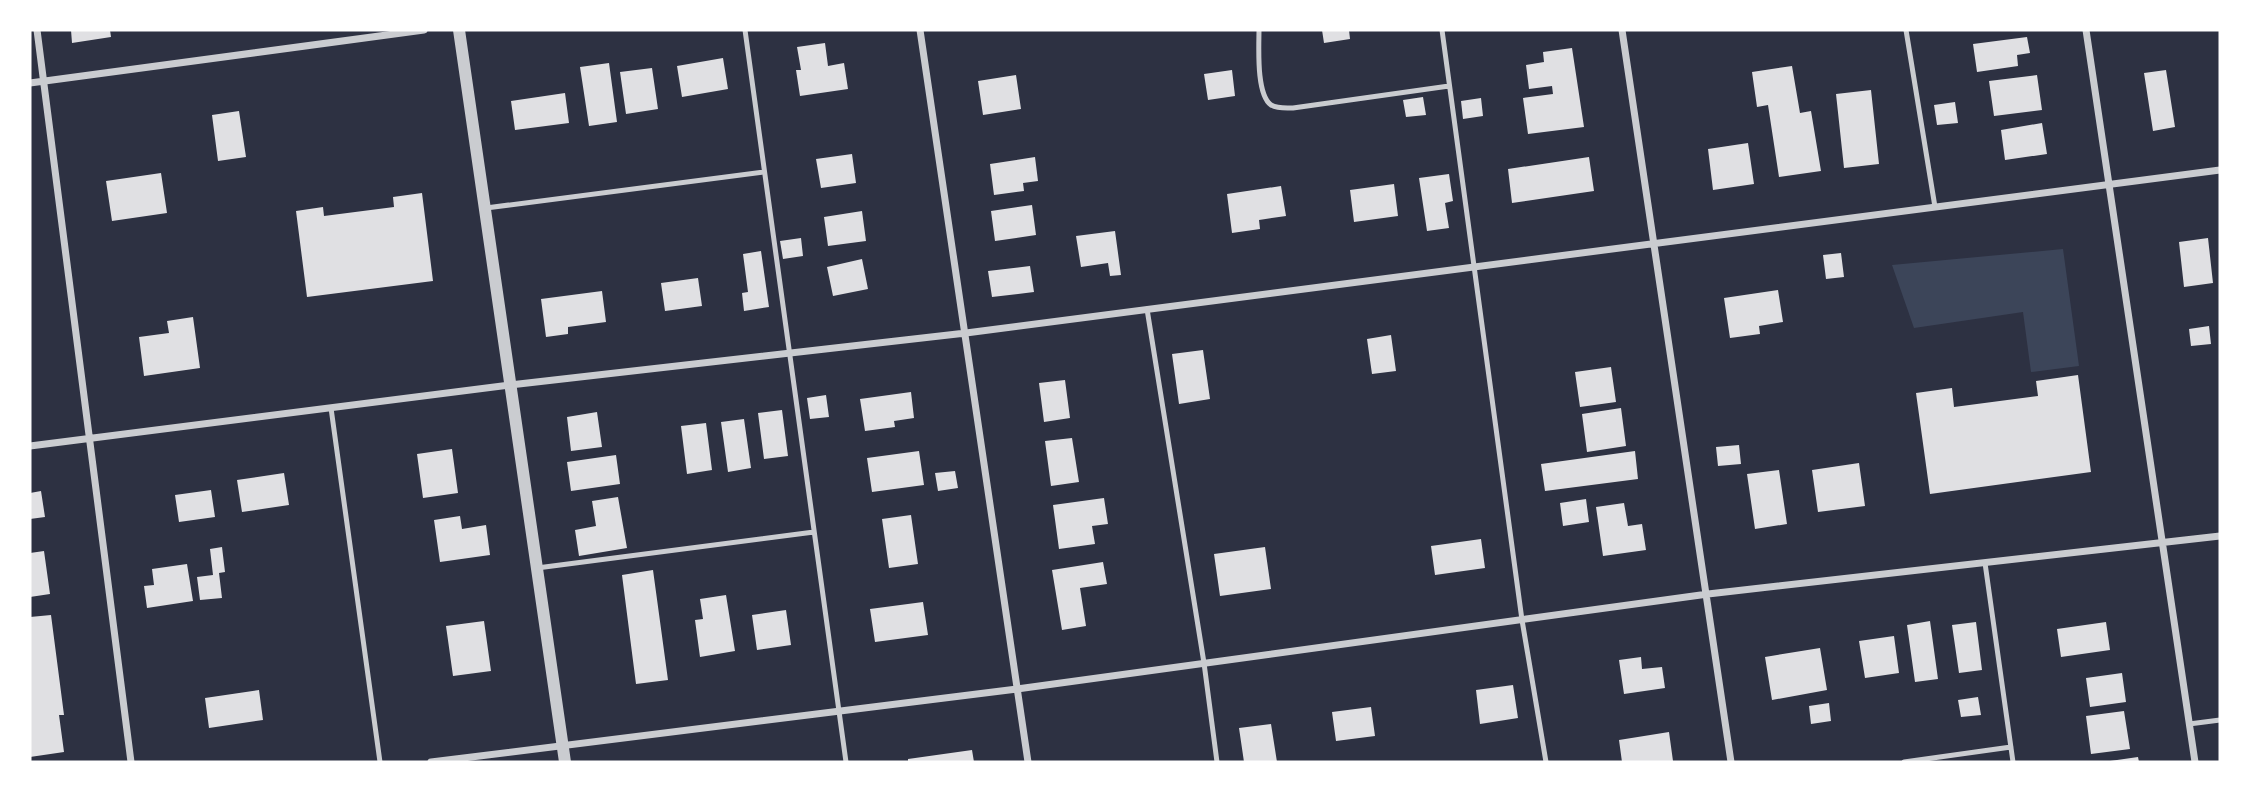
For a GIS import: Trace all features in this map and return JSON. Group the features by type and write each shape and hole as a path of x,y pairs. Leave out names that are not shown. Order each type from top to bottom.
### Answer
{"street":[{"path":"37,30 131,762"},
{"path":"30,83 424,30"},
{"path":"458,30 565,762"},
{"path":"920,30 1028,762"},
{"path":"1622,30 1731,762"},
{"path":"2086,30 2195,762"},
{"path":"30,446 510,385 966,333 2220,170"},
{"path":"431,762 1017,689 1707,594 2220,536"}],"lane":[{"path":"745,30 846,762"},
{"path":"1259,30 1262,87 1266,99 1273,106 1293,108 1449,86"},
{"path":"1442,30 1522,620 1546,762"},
{"path":"1906,30 1935,207"},
{"path":"484,208 764,172"},
{"path":"1147,309 1204,663 1217,762"},
{"path":"331,408 380,762"},
{"path":"537,568 814,532"},
{"path":"1985,563 2013,762"},
{"path":"2189,724 2220,720"},
{"path":"1904,762 2011,747"}],"shaded area":[{"path":"2063,249 2079,366 2031,372 2023,312 1914,328 1892,265"}],"building":[{"path":"71,30 110,30 111,37 72,43"},
{"path":"1322,30 1349,30 1350,39 1324,43"},
{"path":"2027,37 2030,53 2017,55 2018,66 1977,72 1973,44"},
{"path":"825,43 828,66 844,63 848,89 800,96 796,70 801,70 797,47"},
{"path":"1572,48 1584,127 1528,134 1523,98 1553,94 1552,86 1529,89 1526,65 1544,62 1543,52"},
{"path":"723,58 728,89 682,97 677,66"},
{"path":"609,63 617,122 589,126 580,67"},
{"path":"1792,66 1800,113 1811,111 1821,171 1779,177 1768,105 1757,107 1752,72"},
{"path":"652,68 658,109 626,114 620,72"},
{"path":"1232,70 1235,96 1208,100 1204,74"},
{"path":"2166,70 2175,127 2153,131 2144,73"},
{"path":"1016,75 1021,109 983,115 978,81"},
{"path":"2037,75 2042,110 1994,116 1989,81"},
{"path":"1871,90 1879,164 1844,168 1836,94"},
{"path":"565,93 569,123 515,130 511,101"},
{"path":"1423,97 1426,115 1406,117 1403,100"},
{"path":"1481,98 1483,116 1463,119 1461,101"},
{"path":"1955,102 1958,123 1937,125 1934,105"},
{"path":"239,111 246,157 218,161 212,115"},
{"path":"2042,123 2047,154 2005,160 2001,130"},
{"path":"1748,143 1754,184 1713,190 1708,149"},
{"path":"852,154 856,183 821,188 816,159"},
{"path":"1035,157 1038,181 1023,183 1024,191 994,195 990,164"},
{"path":"1589,157 1594,191 1512,203 1508,169"},
{"path":"161,173 167,213 112,221 106,181"},
{"path":"1449,174 1453,201 1445,203 1449,228 1427,231 1419,178"},
{"path":"1394,184 1398,216 1354,222 1350,190"},
{"path":"1281,186 1286,216 1259,220 1260,229 1232,233 1227,194"},
{"path":"422,193 433,281 307,297 296,211 323,207 324,216 394,207 393,197"},
{"path":"1032,205 1036,235 995,241 991,211"},
{"path":"862,211 866,241 828,246 824,217"},
{"path":"1115,231 1121,275 1110,276 1108,263 1081,267 1076,236"},
{"path":"801,238 803,256 783,259 780,241"},
{"path":"2208,238 2213,283 2184,287 2179,242"},
{"path":"761,251 769,307 744,311 742,293 748,292 743,254"},
{"path":"1841,253 1844,277 1826,279 1823,255"},
{"path":"862,259 868,289 833,296 827,267"},
{"path":"1030,266 1034,292 992,297 988,271"},
{"path":"698,278 702,306 665,311 661,283"},
{"path":"1778,290 1783,322 1759,326 1760,334 1730,338 1724,298"},
{"path":"602,291 606,322 568,327 568,334 546,337 541,299"},
{"path":"193,317 200,368 144,376 139,337 169,333 167,321"},
{"path":"2209,326 2211,344 2191,346 2189,329"},
{"path":"1391,335 1396,371 1372,374 1367,339"},
{"path":"1203,350 1210,399 1179,404 1172,354"},
{"path":"1611,367 1616,402 1580,407 1575,372"},
{"path":"2078,375 2091,472 1930,494 1916,393 1952,388 1954,407 2038,396 2036,381"},
{"path":"1065,380 1070,418 1044,422 1039,383"},
{"path":"911,392 914,418 894,421 895,427 865,431 860,399"},
{"path":"826,395 829,417 810,419 807,398"},
{"path":"1621,408 1626,446 1587,452 1582,414"},
{"path":"782,410 788,456 764,459 758,413"},
{"path":"597,412 602,447 571,451 567,417"},
{"path":"744,419 751,468 728,472 721,422"},
{"path":"706,423 712,470 687,474 681,426"},
{"path":"1072,438 1079,482 1051,486 1045,441"},
{"path":"1739,445 1741,464 1718,466 1716,447"},
{"path":"452,449 458,493 423,498 417,454"},
{"path":"919,451 924,485 872,492 867,458"},
{"path":"1635,451 1638,479 1545,491 1541,464"},
{"path":"616,455 620,484 571,491 567,462"},
{"path":"1859,463 1865,506 1818,512 1812,470"},
{"path":"1779,470 1787,524 1755,529 1747,474"},
{"path":"955,471 958,488 938,491 935,473"},
{"path":"284,473 289,505 242,512 237,480"},
{"path":"211,490 215,517 179,522 175,495"},
{"path":"41,491 45,517 30,519 30,493"},
{"path":"618,497 627,548 579,556 575,530 596,526 592,501"},
{"path":"1104,498 1108,524 1092,526 1095,544 1059,549 1053,505"},
{"path":"1586,499 1589,522 1563,526 1560,503"},
{"path":"1624,503 1628,526 1642,524 1646,550 1603,556 1596,507"},
{"path":"911,515 918,564 889,568 882,519"},
{"path":"460,516 462,529 486,525 490,555 440,562 434,520"},
{"path":"1481,539 1485,568 1435,575 1431,546"},
{"path":"222,547 225,572 219,573 222,598 200,600 197,577 213,575 210,549"},
{"path":"1265,547 1271,589 1220,596 1214,554"},
{"path":"44,551 50,594 30,597 30,553"},
{"path":"1103,562 1107,584 1080,588 1086,626 1062,630 1052,570"},
{"path":"187,564 193,601 147,608 144,586 154,585 152,569"},
{"path":"653,570 668,680 636,684 622,575"},
{"path":"726,595 735,651 700,657 695,620 703,619 700,599"},
{"path":"923,602 928,635 875,642 870,609"},
{"path":"786,610 791,645 757,650 752,615"},
{"path":"51,615 64,715 59,715 64,752 30,757 30,617"},
{"path":"484,621 491,671 453,676 446,626"},
{"path":"1930,621 1938,679 1915,682 1907,625"},
{"path":"1976,622 1982,670 1959,673 1952,625"},
{"path":"2106,622 2110,650 2061,657 2057,629"},
{"path":"1894,636 1899,673 1865,678 1859,641"},
{"path":"1820,648 1827,690 1772,700 1765,657"},
{"path":"1641,657 1642,669 1662,667 1665,688 1624,694 1619,660"},
{"path":"2122,673 2126,702 2090,707 2086,678"},
{"path":"1513,685 1518,718 1480,724 1476,690"},
{"path":"259,690 263,720 209,728 205,698"},
{"path":"1978,697 1981,715 1961,717 1958,700"},
{"path":"1829,703 1831,721 1811,724 1809,706"},
{"path":"1371,707 1375,736 1336,741 1332,712"},
{"path":"2124,711 2130,749 2091,754 2086,716"},
{"path":"1271,724 1277,762 1244,762 1239,728"},
{"path":"1669,732 1673,761 1622,762 1619,740"},
{"path":"972,750 974,762 908,762 908,759"},
{"path":"2138,757 2139,762 2110,762 2110,761"}]}
